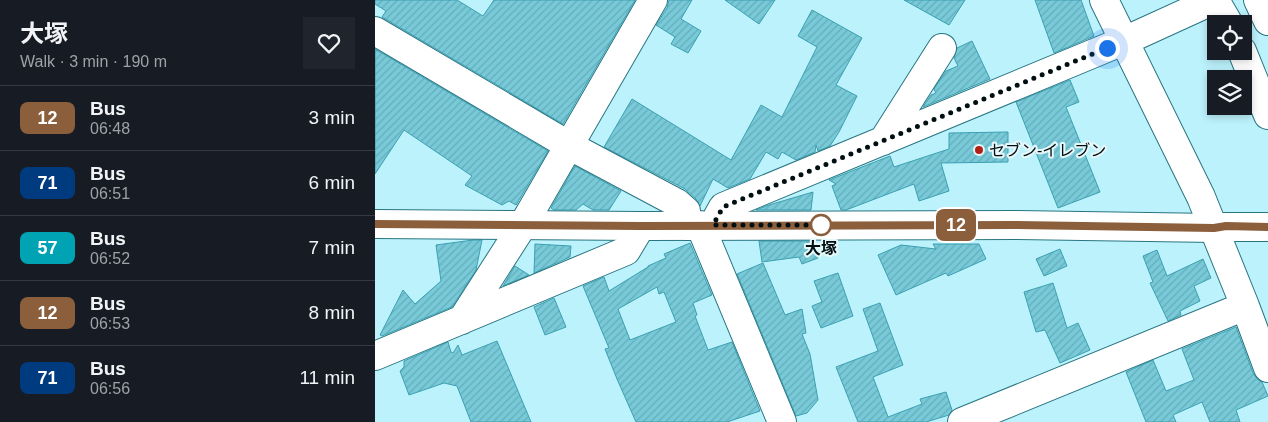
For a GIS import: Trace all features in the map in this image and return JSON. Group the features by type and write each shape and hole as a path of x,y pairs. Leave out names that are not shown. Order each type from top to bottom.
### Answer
{"main road":[{"path":"461,320 523,225 653,0"},
{"path":"1105,0 1129,39 1201,197 1220,227 1245,306 1268,368"},
{"path":"700,225 723,207 1129,39 1214,0 1223,15"},
{"path":"1219,0 1225,15"},
{"path":"1258,0 1268,21"},
{"path":"375,31 570,146 677,203 686,211 700,225 781,422"},
{"path":"883,141 942,48"},
{"path":"1246,60 1268,115"},
{"path":"375,224 1268,227"},
{"path":"375,356 626,251 641,226"},
{"path":"962,422 1245,306"}],"building":[{"path":"375,0 457,0 483,16 494,0 635,0 563,124 382,17 386,11 375,4"},
{"path":"669,0 692,0 681,19 701,31 688,53 671,44 675,37 656,25 667,8"},
{"path":"725,0 775,0 759,24"},
{"path":"904,0 965,0 949,25"},
{"path":"1035,0 1081,0 1094,36 1054,53"},
{"path":"812,10 862,38 836,85 857,96 830,146 818,151 816,145 815,152 796,160 782,152 778,159 766,152 750,179 728,188 713,179 700,206 696,199 685,189 604,147 632,99 731,160 761,105 782,117 817,47 798,36"},
{"path":"972,41 990,79 923,107 931,95 936,93 934,89 946,71 958,66 954,58 957,48"},
{"path":"375,49 548,151 516,205 509,201 502,205 465,185 472,176 404,130 375,174"},
{"path":"1070,80 1079,102 1066,107 1100,192 1058,208 1016,102"},
{"path":"1008,132 1008,162 941,163 949,191 919,201 914,184 846,210 841,210 832,186 836,184 829,180 890,156 894,167 949,149 949,133"},
{"path":"575,166 621,191 609,210 593,210 583,204 576,210 554,210 551,208"},
{"path":"813,192 811,210 756,210 769,205"},
{"path":"482,240 476,270 452,307 382,336 380,335 403,290 415,304 441,281 436,245"},
{"path":"759,241 811,241 818,258 802,264 799,257 762,262"},
{"path":"690,243 712,295 693,303 697,315 695,316 708,350 732,342 760,411 727,422 636,422 605,349 609,348 583,286 604,277 609,291 648,266 666,258 664,254","holes":["657,287 659,294 664,292 676,322 630,340 618,309"]},
{"path":"535,244 571,246 570,257 534,273"},
{"path":"933,244 979,244 986,259 948,276 946,273 896,295 878,255 901,245 936,249"},
{"path":"1060,249 1067,266 1044,276 1036,259"},
{"path":"1157,250 1167,276 1203,259 1211,278 1194,286 1200,301 1180,311 1181,315 1168,321 1150,283 1153,282 1143,256"},
{"path":"763,263 785,315 802,309 806,333 802,334 810,354 818,400 807,413 796,416 737,274"},
{"path":"515,266 529,275 503,286"},
{"path":"838,273 853,316 821,328 812,306 822,302 814,281"},
{"path":"1053,283 1067,328 1078,323 1090,350 1060,363 1045,330 1036,332 1024,292"},
{"path":"554,298 566,327 545,335 534,307"},
{"path":"880,303 903,365 873,377 888,417 922,404 920,399 946,392 952,410 949,415 926,422 858,422 836,367 878,351 863,309"},
{"path":"1236,327 1253,373 1262,382 1268,396 1236,410 1240,422 1210,422 1202,402 1173,415 1176,422 1146,422 1126,372 1153,360 1166,391 1194,380 1182,349"},
{"path":"497,341 531,422 471,422 457,386 444,383 409,395 400,371 404,367 404,361 448,342 451,352 453,353 458,345 462,355"}],"bus line":[{"name":"12","path":"375,224 1268,227"}],"place":[{"name":"セブン-イレブン","path":"979,150"},
{"name":"大塚","path":"821,225"}],"route":[{"path":"821,225 827,225 713,225 723,207 1107,48"}]}
